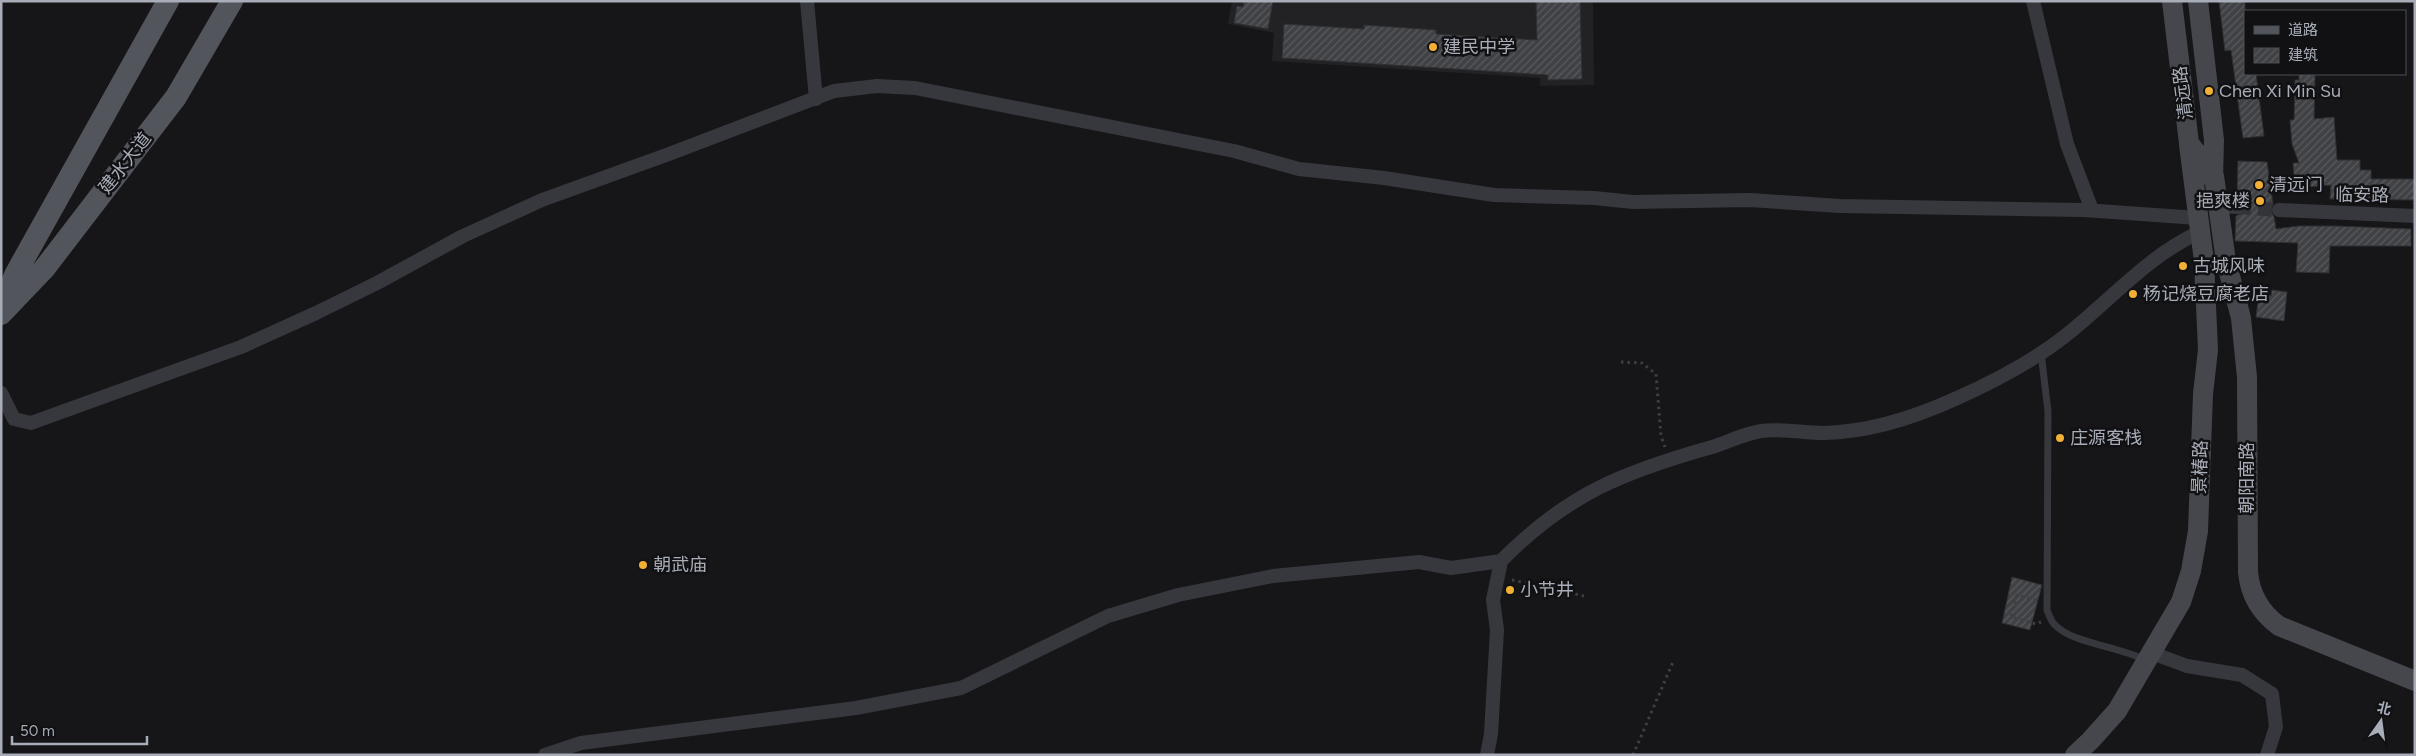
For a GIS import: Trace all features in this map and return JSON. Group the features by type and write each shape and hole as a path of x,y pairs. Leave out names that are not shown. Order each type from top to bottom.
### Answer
{"main road":[{"name":"建水大道","path":"1,308 16,273 168,1"},
{"name":"建水大道","path":"1,314 44,269 176,97 232,1"},
{"name":"清远路","path":"2172,1 2189,143 2214,176"},
{"name":"清远路","path":"2198,1 2214,140 2214,176 2199,225"},
{"name":"景椿路","path":"2075,755 2116,711 2181,602 2191,571 2198,531 2203,394 2208,350 2204,261 2189,143"},
{"name":"朝阳南路","path":"2214,176 2228,206 2226,261 2241,318 2247,376 2248,572 2253,595 2270,620 2278,626 2415,680"}],"street":[{"path":"807,1 816,99"},
{"path":"2033,1 2067,144 2092,210"},
{"path":"1,393 14,419 31,423 241,347 316,313 377,283 463,236 542,200 834,91 856,88 915,88 1234,151 1299,169 1384,178 1494,195 1594,198 1633,202 1750,200 1840,206 2092,210 2199,225"},
{"name":"临安路","path":"2279,210 2415,216"},
{"path":"545,755 581,743 856,708 961,688 1108,616 1187,593 1273,576 1419,562 1451,568 1501,561 1543,522 1591,490 1671,459 1761,431 1825,433 1862,430 1902,420 1981,387 2041,353 2071,332 2160,254 2199,225"},
{"path":"1487,755 1491,734 1497,630 1494,600 1501,561"},
{"path":"2149,657 2242,675 2272,694 2276,727 2267,755"}],"lane":[{"path":"2041,353 2048,411 2047,610 2054,624 2065,633 2149,657"}],"path":[{"path":"1621,362 1642,363 1656,374 1661,436 1671,459"},
{"path":"1511,580 1584,596"},
{"path":"2040,601 2016,596 2011,617 2036,624 2044,620"},
{"path":"1633,755 1672,662"}],"shaded area":[{"name":"建民中学","path":"1232,1 1593,1 1594,85 1540,86 1540,78 1272,61 1274,33 1228,24"}],"building":[{"path":"1244,1 1273,1 1268,29 1234,23 1237,6 1243,7"},
{"path":"1536,1 1580,1 1582,79 1548,80 1548,75 1282,58 1284,24 1364,29 1364,25 1436,30 1436,34 1537,40"},
{"path":"2219,1 2245,1 2244,75 2256,75 2264,136 2243,138 2231,50 2225,51"},
{"path":"2299,75 2315,75 2314,119 2334,117 2337,160 2360,160 2360,170 2371,170 2371,179 2415,179 2415,200 2330,199 2331,185 2295,188 2293,163 2299,163 2292,144 2290,120 2294,120 2295,80 2299,80"},
{"path":"2238,161 2267,162 2273,204 2270,210 2274,217 2276,229 2298,226 2336,226 2411,229 2411,246 2330,246 2329,273 2296,272 2298,243 2235,241 2236,216 2244,212 2246,207 2242,200 2237,198"},
{"path":"2272,290 2287,292 2284,321 2256,317 2259,294 2271,296"},
{"path":"2012,577 2042,585 2030,630 2002,623"}],"tunnel":[{"path":"2237,207 2279,210"}],"place":[{"name":"建民中学","path":"1433,47"},
{"name":"Chen Xi Min Su","path":"2209,91"},
{"name":"清远门","path":"2259,185"},
{"name":"挹爽楼","path":"2260,201"},
{"name":"古城风味","path":"2183,266"},
{"name":"杨记烧豆腐老店","path":"2133,294"},
{"name":"庄源客栈","path":"2060,438"},
{"name":"朝武庙","path":"643,565"},
{"name":"小节井","path":"1510,590"}]}
